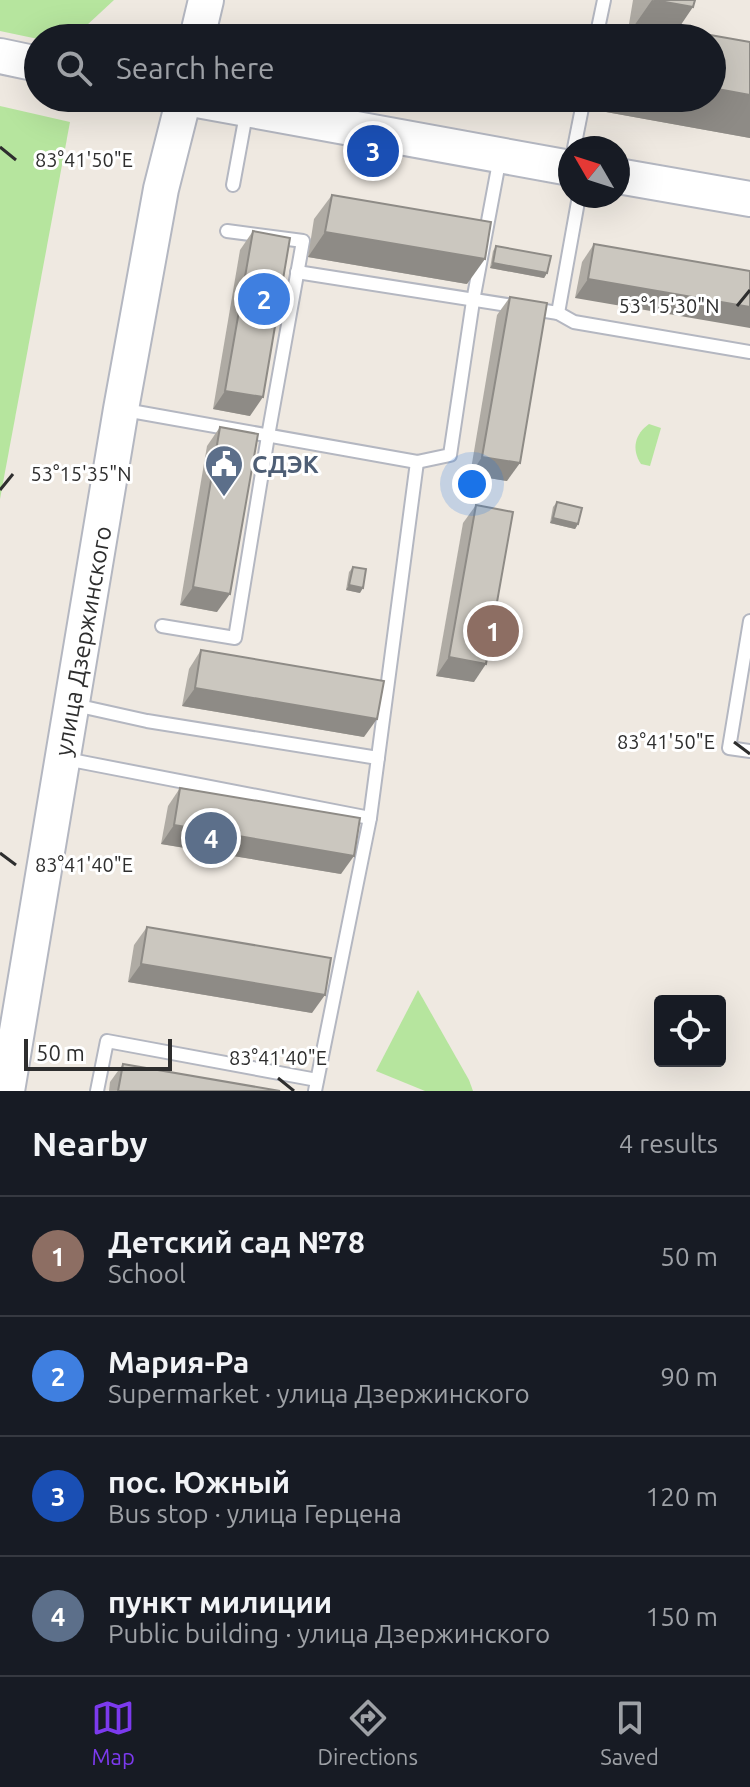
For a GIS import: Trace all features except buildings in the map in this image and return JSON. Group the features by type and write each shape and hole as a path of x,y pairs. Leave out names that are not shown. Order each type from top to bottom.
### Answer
{"main road":[{"path":"200,24 206,0"},
{"path":"0,56 24,61"},
{"name":"улица Дзержинского","path":"7,1091 121,409 161,189 181,112"},
{"path":"263,112 558,166"},
{"path":"630,178 750,199"}],"lane":[{"path":"599,24 604,0"},
{"path":"233,185 246,112"},
{"path":"576,136 581,112"},
{"path":"121,409 417,462 450,455 473,301 500,156"},
{"path":"558,313 577,208"},
{"path":"162,626 235,638 303,241 227,231"},
{"path":"297,272 558,313 574,322 750,352"},
{"path":"97,1091 107,1041 316,1086 370,818 417,462"},
{"path":"750,621 729,748 750,751"},
{"path":"72,704 147,721 378,758"},
{"path":"63,759 370,818"}],"green space":[{"path":"0,0 114,0 88,24 24,24 24,36 0,31"},
{"path":"0,106 70,122 0,499"},
{"path":"649,424 661,428 650,466 641,464 635,447 638,437"},
{"path":"418,990 473,1091 425,1091 376,1071"}],"place":[{"name":"пос. Южный","path":"373,151"},
{"name":"Мария-Ра","path":"264,299"},
{"name":"СДЭК","path":"224,498"},
{"name":"Детский сад №78","path":"493,631"},
{"name":"пункт милиции","path":"211,838"}]}
